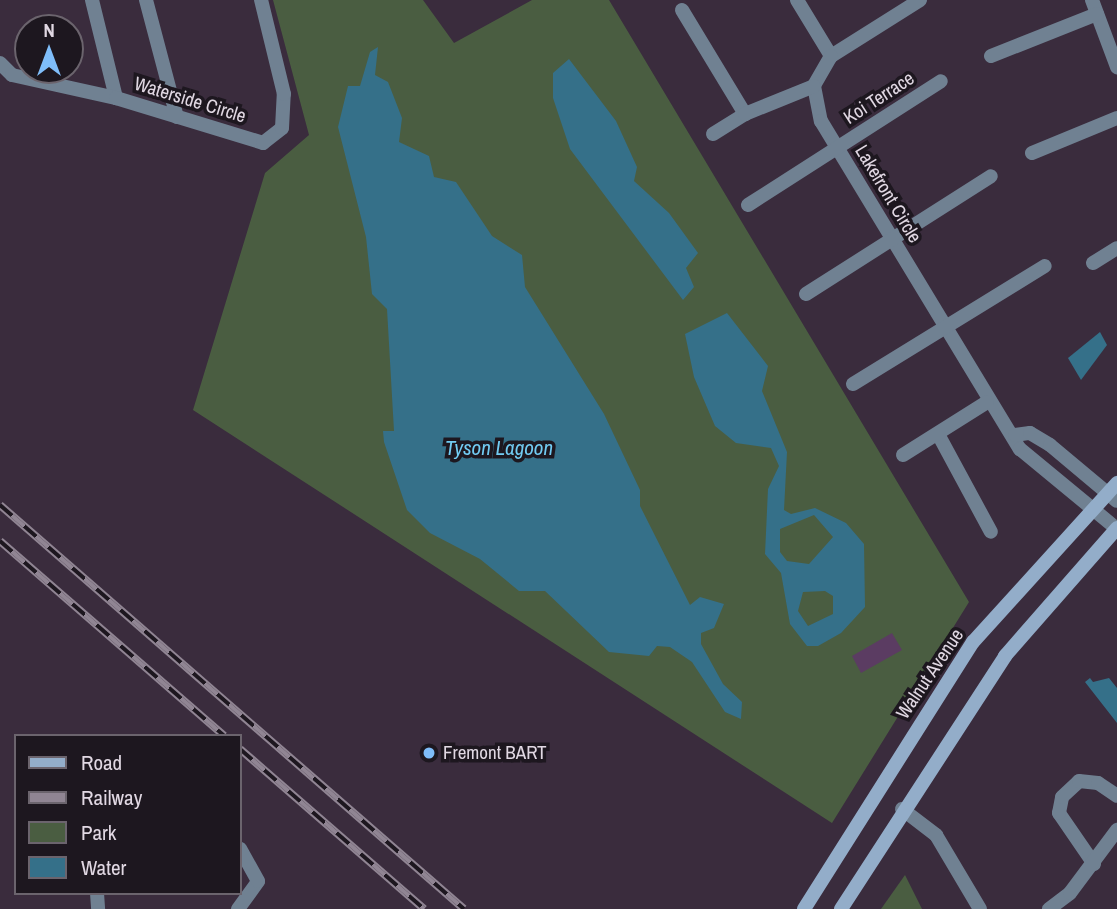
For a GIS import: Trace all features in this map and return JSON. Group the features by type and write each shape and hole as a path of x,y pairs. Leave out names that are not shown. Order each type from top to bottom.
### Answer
{"main road":[{"name":"Walnut Avenue","path":"804,909 973,642 1095,506 1114,492"},
{"path":"841,909 902,808 1005,656 1117,528"}],"street":[{"path":"92,0 116,98"},
{"path":"146,0 177,117"},
{"name":"Waterside Circle","path":"0,63 12,75 116,98 263,143 282,128 284,94 261,0"},
{"path":"797,0 831,56"},
{"path":"713,134 745,114 814,86 831,56 920,0"},
{"path":"991,56 1094,7 1117,66"},
{"path":"682,10 745,114"},
{"name":"Koi Terrace","path":"748,205 941,81"},
{"name":"Lakefront Circle","path":"814,86 821,121 987,402 1015,435 1020,449 1095,506 1117,528"},
{"path":"1032,153 1117,118"},
{"path":"806,294 990,176"},
{"path":"1093,262 1117,248"},
{"path":"853,384 1045,265"},
{"path":"903,455 987,402"},
{"path":"1015,435 1030,433 1050,444 1114,492"},
{"path":"938,434 991,532"},
{"path":"1094,864 1059,813 1062,797 1079,781 1098,783 1117,796"},
{"path":"902,808 936,835 980,909"},
{"path":"1049,909 1094,864 1116,836"},
{"path":"238,909 258,881 242,853"}],"green space":[{"path":"273,0 423,0 454,43 532,0 609,0 969,602 832,823 193,410 265,173 309,135"},
{"path":"905,875 922,909 881,909"}],"water":[{"name":"Tyson Lagoon","path":"378,47 375,75 388,82 402,118 399,142 429,156 434,177 456,182 492,236 522,255 525,287 604,414 640,490 640,506 690,605 700,597 724,604 714,628 701,633 701,644 723,684 742,702 741,719 725,712 692,662 670,647 657,646 649,656 609,652 545,591 519,591 480,559 430,533 407,510 384,442 383,431 394,431 387,309 372,294 366,237 338,127 348,86 360,86 370,52"},
{"path":"569,59 616,121 637,167 634,181 669,213 698,253 686,268 694,287 683,300 570,149 553,98 553,73"},
{"path":"727,313 768,366 762,391 787,452 784,510 791,514 815,508 846,523 864,544 865,607 841,633 818,646 807,646 790,624 781,573 765,554 768,489 779,466 771,448 736,443 715,426 694,377 685,334","holes":["814,515 833,537 809,564 787,561 780,552 780,529","825,591 833,596 833,614 808,626 798,611 803,592"]},
{"path":"1100,332 1107,345 1081,380 1068,358"},
{"path":"1090,678 1093,682 1109,678 1117,688 1117,723 1085,682"}],"building":[{"path":"892,633 902,650 861,673 852,656"}],"railway":[{"path":"0,505 464,909"},
{"path":"0,541 222,734"},
{"path":"242,751 424,909"}],"place":[{"name":"Fremont BART","path":"429,753"}]}
